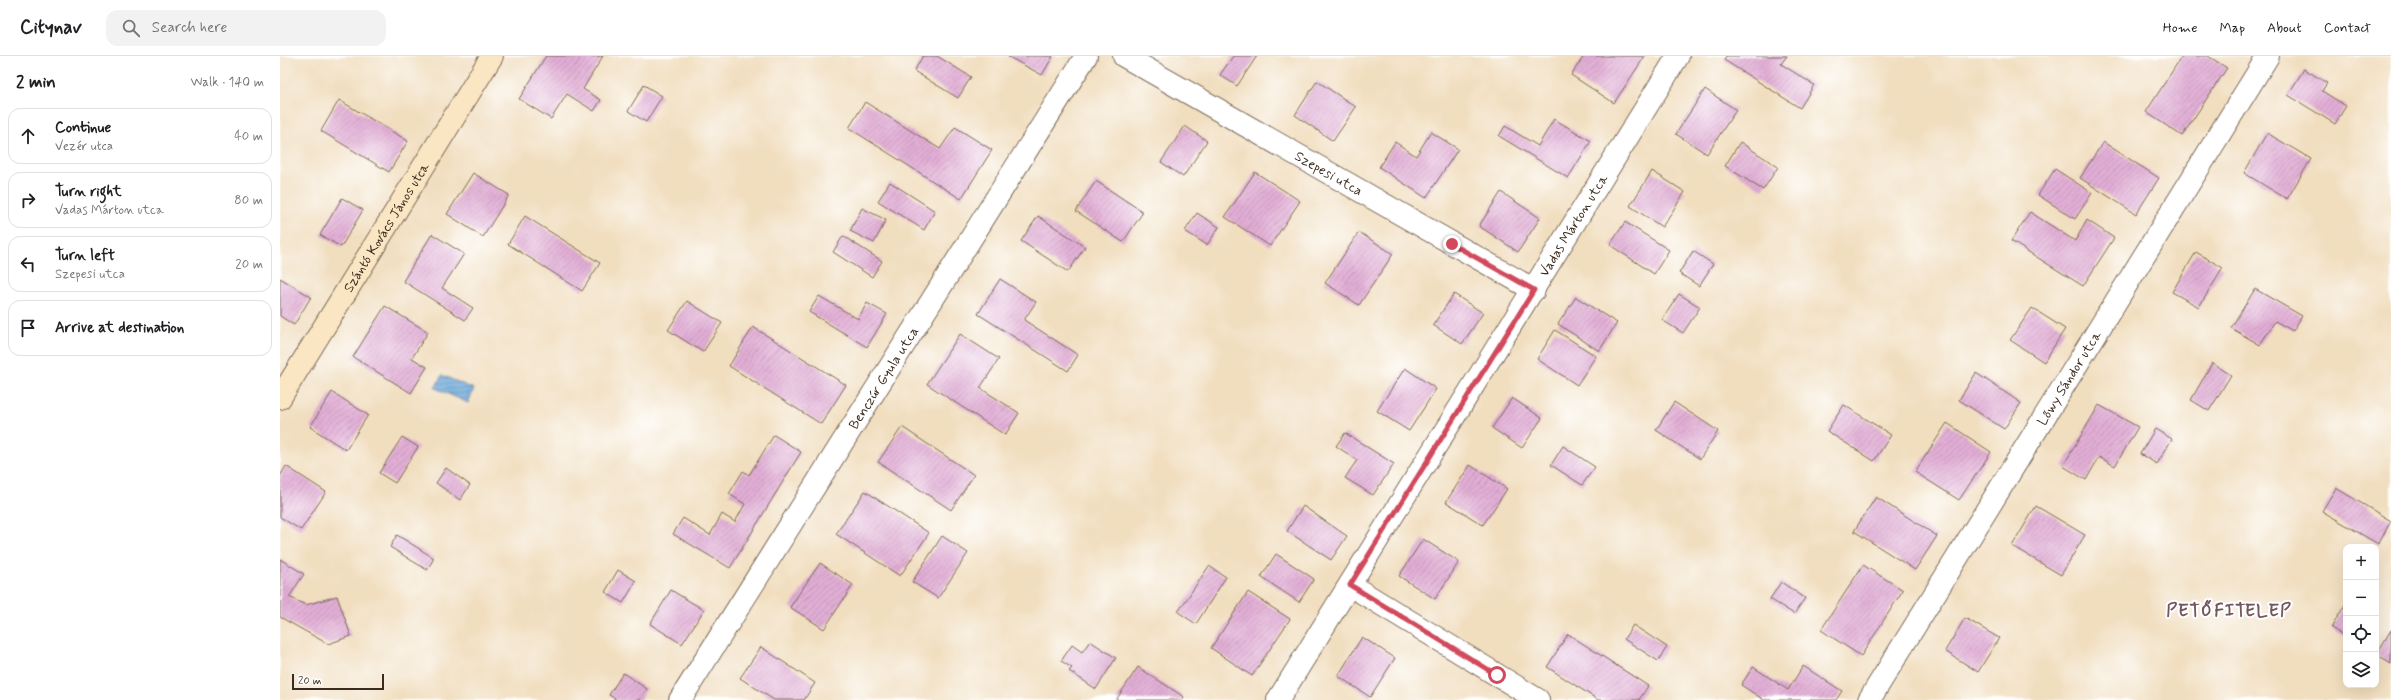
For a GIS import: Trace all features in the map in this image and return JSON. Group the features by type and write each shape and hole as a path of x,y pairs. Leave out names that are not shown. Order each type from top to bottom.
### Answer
{"street":[{"name":"Szántó Kovács János utca","path":"280,398 492,56"},
{"name":"Benczúr Gyula utca","path":"680,700 1086,56"},
{"name":"Szepesi utca","path":"1124,56 1534,290"},
{"name":"Vadas Márton utca","path":"1278,700 1678,56"},
{"name":"Lőwy Sándor utca","path":"1869,700 2268,56"},
{"path":"1350,585 1538,700"}],"water":[{"path":"442,375 474,389 468,403 435,388"}],"building":[{"path":"546,56 603,56 583,89 601,100 594,111 567,94 551,119 519,99"},
{"path":"923,56 937,56 971,77 958,98 914,71"},
{"path":"1007,56 1053,56 1042,75"},
{"path":"1233,56 1257,56 1237,86 1220,75"},
{"path":"1584,56 1645,56 1614,103 1571,75"},
{"path":"1726,56 1787,56 1781,64 1814,85 1800,108 1724,60"},
{"path":"2182,56 2208,56 2227,68 2182,136 2146,112"},
{"path":"2304,69 2327,83 2322,91 2346,106 2335,124 2288,95"},
{"path":"1317,81 1356,107 1333,141 1295,115"},
{"path":"644,85 662,96 646,122 628,111"},
{"path":"1705,89 1736,110 1707,154 1676,134"},
{"path":"339,100 408,141 389,172 321,131"},
{"path":"865,102 940,149 955,127 992,150 961,199 849,128"},
{"path":"1554,119 1591,141 1568,178 1499,136 1505,126 1538,146"},
{"path":"1185,126 1207,141 1183,177 1161,162"},
{"path":"1431,132 1458,149 1426,198 1379,167 1395,142 1416,156"},
{"path":"2267,133 2311,159 2287,199 2244,173"},
{"path":"1740,142 1778,167 1763,190 1725,166"},
{"path":"2103,142 2159,178 2136,214 2080,178"},
{"path":"2055,169 2092,193 2075,219 2038,195"},
{"path":"1652,171 1685,192 1662,227 1630,206"},
{"path":"1255,172 1300,201 1270,246 1225,217"},
{"path":"473,173 509,195 483,237 447,214"},
{"path":"1096,181 1143,212 1123,242 1076,211"},
{"path":"890,182 935,211 924,230 878,201"},
{"path":"1501,192 1540,218 1518,252 1479,226"},
{"path":"342,198 363,210 341,247 320,235"},
{"path":"862,208 886,220 874,243 850,231"},
{"path":"2030,212 2075,241 2087,220 2114,238 2083,286 2011,241"},
{"path":"1197,213 1219,227 1207,245 1185,231"},
{"path":"525,216 600,263 582,291 508,244"},
{"path":"1038,216 1085,247 1068,272 1021,241"},
{"path":"1625,222 1669,250 1654,274 1610,245"},
{"path":"1359,232 1393,254 1359,305 1325,283"},
{"path":"432,234 464,254 442,288 473,308 465,320 403,281"},
{"path":"843,236 882,261 872,277 833,252"},
{"path":"1693,251 1713,264 1699,286 1679,273"},
{"path":"2196,252 2223,268 2199,307 2172,292"},
{"path":"280,278 311,297 294,325 280,316"},
{"path":"1000,279 1036,302 1024,320 1078,355 1068,371 978,314"},
{"path":"2255,289 2302,316 2293,331 2275,321 2260,345 2231,328"},
{"path":"1454,294 1483,313 1462,344 1433,325"},
{"path":"1679,294 1700,307 1683,333 1662,320"},
{"path":"819,296 858,319 867,303 887,314 867,347 809,312"},
{"path":"1576,297 1617,323 1599,351 1558,324"},
{"path":"687,301 722,323 703,352 668,330"},
{"path":"385,306 428,332 412,358 427,367 411,393 353,357"},
{"path":"2032,308 2065,329 2044,362 2010,340"},
{"path":"753,327 846,385 821,424 729,366"},
{"path":"1555,330 1596,356 1577,385 1537,359"},
{"path":"960,334 999,359 980,388 1019,413 1005,435 927,384"},
{"path":"2212,363 2231,375 2209,411 2191,400"},
{"path":"1405,368 1436,389 1409,431 1377,411"},
{"path":"1976,373 2021,403 2004,429 1959,400"},
{"path":"332,392 368,415 346,450 310,427"},
{"path":"1512,398 1542,418 1522,448 1492,428"},
{"path":"1674,402 1718,431 1700,459 1656,430"},
{"path":"1844,405 1891,435 1874,461 1827,431"},
{"path":"2099,405 2138,427 2115,466 2099,457 2086,480 2063,466"},
{"path":"1947,423 1991,452 1959,500 1915,472"},
{"path":"902,427 974,475 951,510 878,462"},
{"path":"2155,429 2172,439 2157,464 2140,454"},
{"path":"1345,433 1394,464 1373,495 1345,478 1357,460 1336,446"},
{"path":"774,435 801,452 730,568 673,534 683,518 710,535 722,514 735,522 745,504 729,494 743,471 749,475"},
{"path":"402,437 418,447 395,483 379,473"},
{"path":"1563,446 1595,467 1582,485 1551,465"},
{"path":"1470,465 1507,489 1483,525 1446,502"},
{"path":"286,466 326,492 301,530 280,517 280,476"},
{"path":"446,468 470,485 460,500 436,483"},
{"path":"2336,488 2391,521 2378,544 2322,511"},
{"path":"865,491 929,533 900,576 836,534"},
{"path":"1876,497 1937,536 1915,570 1854,531"},
{"path":"1303,506 1347,536 1331,560 1287,531"},
{"path":"2036,506 2085,535 2061,575 2012,546"},
{"path":"397,535 434,558 427,570 390,547"},
{"path":"942,536 968,553 938,598 912,582"},
{"path":"1423,539 1459,562 1435,599 1399,576"},
{"path":"1276,554 1314,579 1299,602 1261,577"},
{"path":"280,559 304,574 289,597 306,605 337,596 351,636 328,644 280,617"},
{"path":"820,563 853,585 824,629 790,607"},
{"path":"1863,565 1903,590 1861,656 1821,630"},
{"path":"1209,566 1226,577 1196,624 1178,612"},
{"path":"618,570 636,581 623,603 605,592"},
{"path":"1781,582 1805,598 1794,614 1770,599"},
{"path":"671,590 704,610 682,644 650,624"},
{"path":"1248,592 1290,619 1252,676 1211,648"},
{"path":"2343,608 2343,635 2331,628"},
{"path":"1965,618 1999,638 1978,672 1945,651"},
{"path":"1633,625 1667,647 1658,661 1624,639"},
{"path":"2391,630 2391,664 2379,657 2379,650"},
{"path":"1568,634 1648,686 1639,700 1598,700 1547,667"},
{"path":"1362,637 1395,658 1370,697 1338,676"},
{"path":"1090,641 1116,658 1096,689 1069,671 1072,668 1061,661 1072,645 1082,652"},
{"path":"761,647 815,683 804,700 774,700 740,678"},
{"path":"1803,666 1842,691 1836,700 1764,700 1741,685 1753,667 1788,690"},
{"path":"1138,667 1184,697 1182,700 1116,700"},
{"path":"623,673 647,689 640,700 617,700 609,695"}],"district":[{"name":"PETŐFITELEP","path":"2229,610"}],"route":[{"path":"1452,244 1534,290 1350,585 1497,675"}]}
